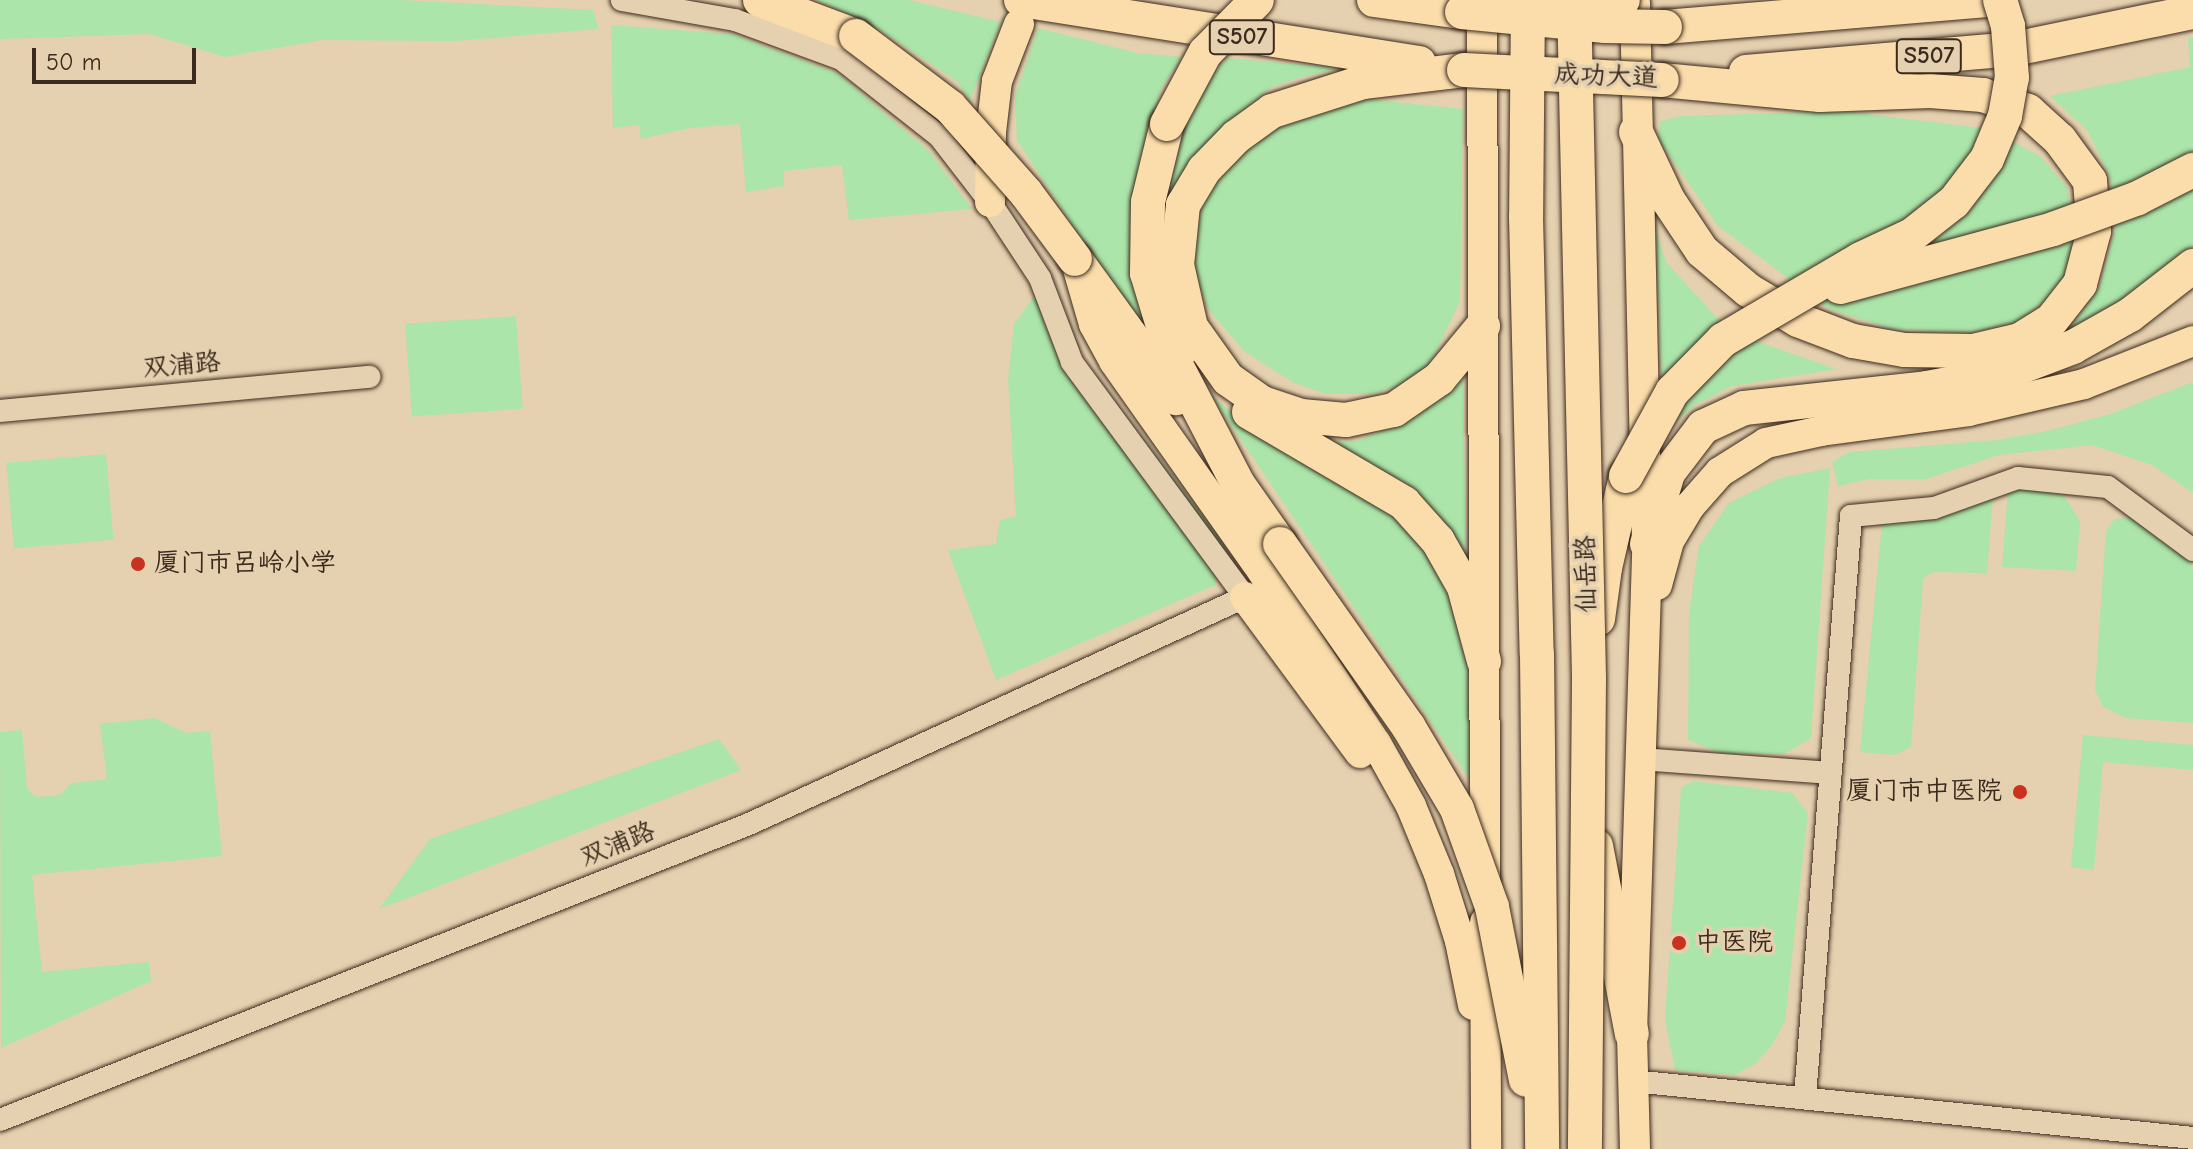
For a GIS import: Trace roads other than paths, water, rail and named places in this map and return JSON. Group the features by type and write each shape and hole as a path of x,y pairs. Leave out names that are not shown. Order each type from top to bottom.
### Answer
{"highway":[{"path":"760,0 856,36 950,107 1026,193 1075,259 1408,726 1457,809 1492,907 1540,1149"},
{"path":"1238,484 1173,359 1147,273 1148,202 1167,124 1205,53 1257,0"},
{"name":"成功大道","path":"1374,0 1472,6 1605,26 1665,27 1984,0"},
{"name":"仙岳路","path":"1528,0 1526,217 1537,654 1540,1149"},
{"name":"仙岳路","path":"1574,0 1589,679 1585,1149"},
{"path":"1472,6 1623,0"},
{"path":"1589,679 1605,568 1626,476 1672,392 1723,340 1789,300 1912,235 1954,202 1987,159 2005,116 2012,78 2008,26 2000,0"},
{"name":"成功大道","path":"1020,12 1464,70 1662,80 2014,49 2193,12"},
{"path":"1464,70 1363,82 1272,111 1236,137 1204,170 1183,205 1177,265 1191,327 1228,379 1262,403 1301,416 1346,420 1394,410 1439,379 1483,326"},
{"path":"1636,132 1668,200 1702,251 1748,290 1798,320 1853,341 1904,350 1973,351 2020,340 2051,321 2080,284 2094,231 2090,181 2060,140 2028,111 1983,95 1930,91 1820,95 1662,80"},
{"path":"1789,300 2053,229 2138,198 2193,170"},
{"path":"1647,544 1668,473 1703,427 1744,408 1927,388 2002,374 2073,347 2130,315 2193,266"},
{"path":"1147,273 1177,338 1200,372 1242,408 1404,503 1438,541 1464,587 1484,661"},
{"path":"1587,798 1632,1034"}],"main road":[{"path":"1635,0 1647,544 1632,1034 1635,1149"},
{"path":"1472,6 1483,326 1486,1149"},
{"path":"990,202 991,132 997,81 1020,12"},
{"path":"1075,259 1094,324 1114,361 1256,562 1376,743 1411,806 1439,874 1460,941 1486,1060"},
{"path":"1646,621 1669,541 1690,506 1720,472 1766,443 1821,431 1969,411 2084,384 2193,341"},
{"path":"1245,597 1361,755 1411,806"}],"street":[{"path":"622,0 735,20 841,59 939,136 990,202 1040,278 1072,362 1245,597"},
{"name":"双浦路","path":"0,411 369,377"},
{"path":"1805,1097 1851,516 1934,508 2018,478 2108,487 2193,550"},
{"name":"双浦路","path":"0,1120 749,824 1245,597"},
{"path":"1641,759 1830,773"},
{"path":"1633,1081 2193,1138"}],"place":[{"name":"厦门市吕岭小学","path":"138,564"},
{"name":"厦门市中医院","path":"2020,792"},
{"name":"中医院","path":"1679,943"}]}
